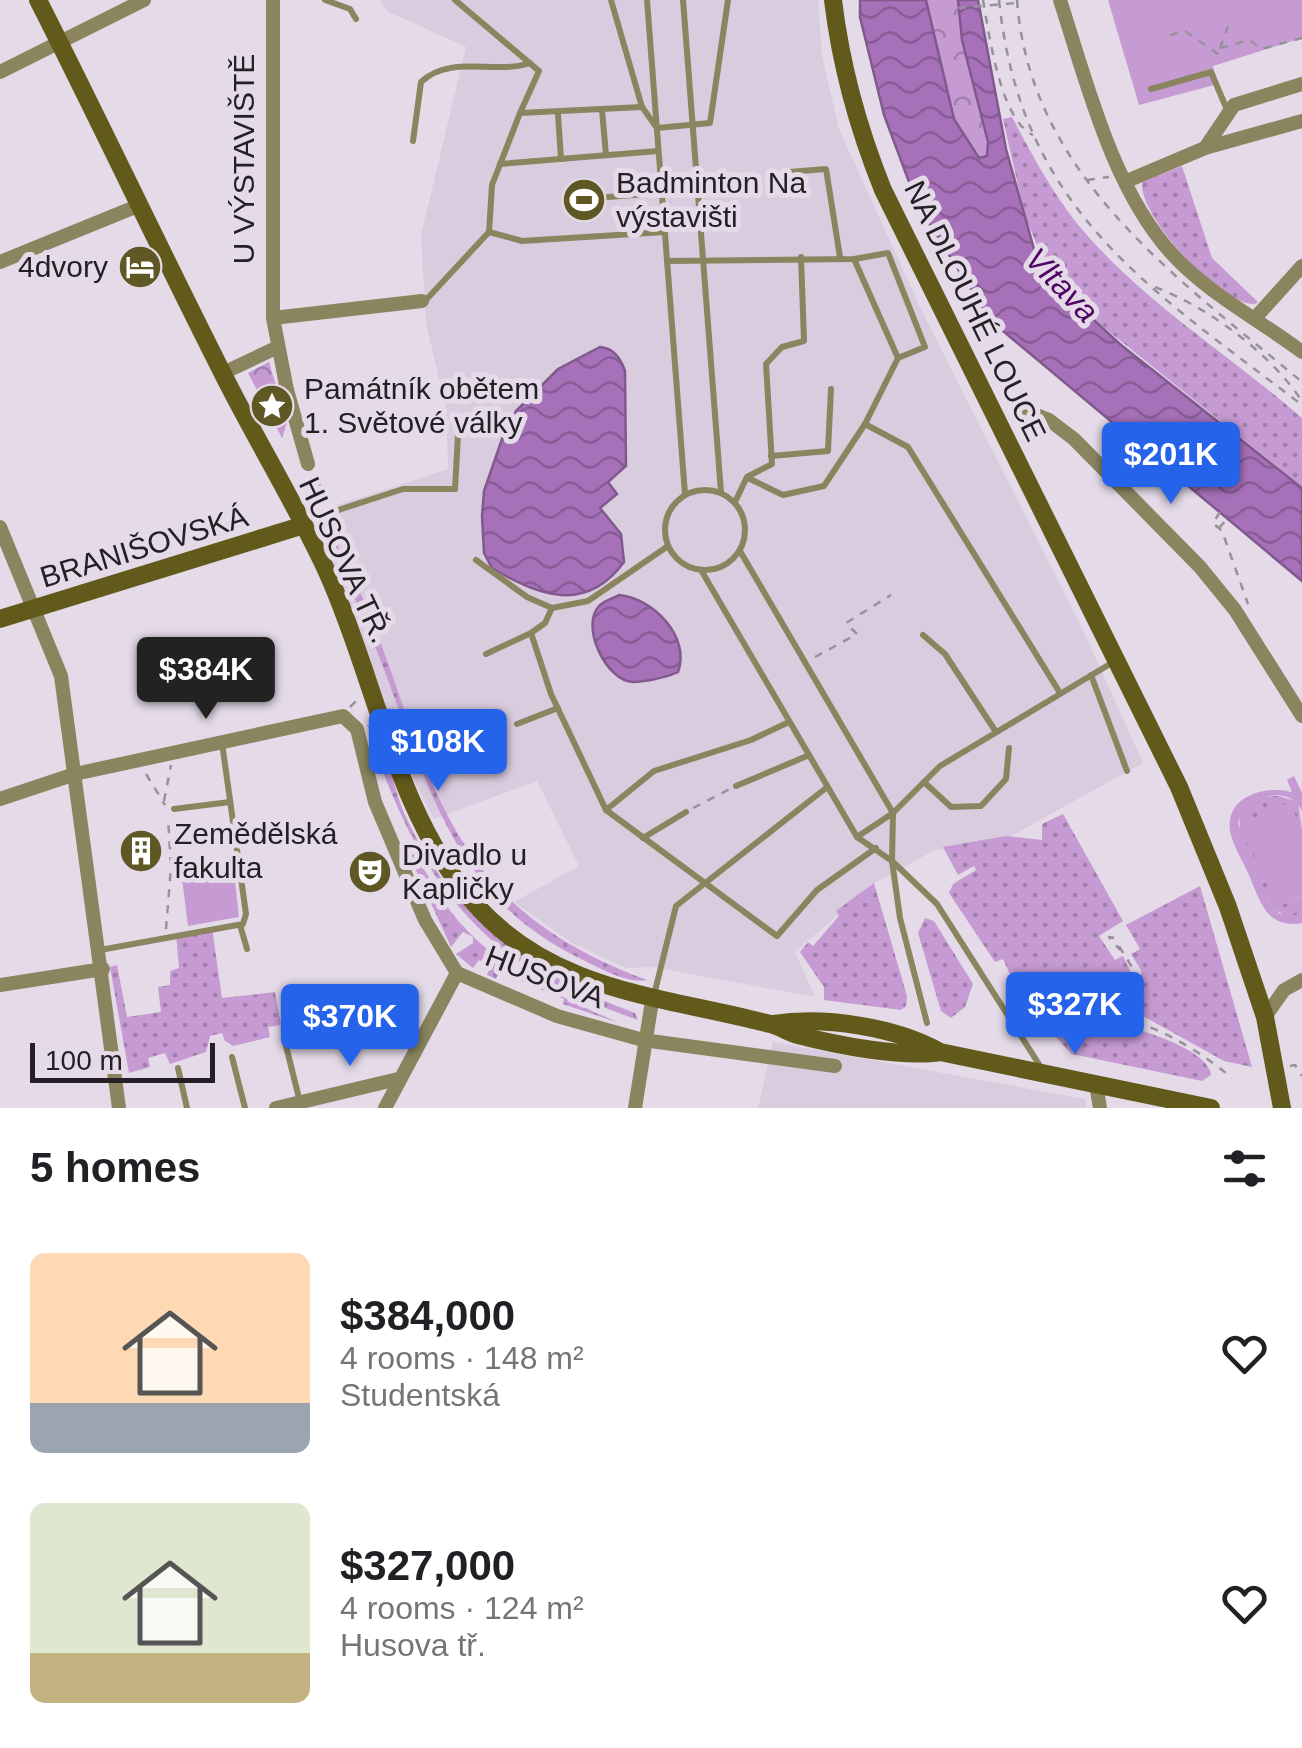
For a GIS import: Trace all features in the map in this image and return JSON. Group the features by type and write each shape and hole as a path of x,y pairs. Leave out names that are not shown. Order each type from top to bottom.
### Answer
{"street":[{"name":"HUSOVA TŘ.","path":"38,0 222,373 340,601 410,788 445,865 475,904 510,939 540,960 579,978 652,1000 774,1024 796,1035 919,1056 940,1052 1211,1108"},
{"path":"0,72 144,0"},
{"name":"U VÝSTAVIŠTĚ","path":"273,0 273,318 308,464"},
{"name":"NA DLOUHÉ LOUCE","path":"832,0 838,50 857,124 883,190 1179,786 1228,907 1264,1017 1282,1108"},
{"path":"1060,0 1104,135 1175,258 1302,352"},
{"path":"1205,148 1234,105 1302,84"},
{"path":"1126,178 1205,148 1302,121"},
{"path":"0,262 140,205"},
{"path":"1256,317 1302,266"},
{"path":"273,318 422,301"},
{"path":"222,373 278,347"},
{"path":"1029,412 1049,420 1074,439 1186,551 1239,617 1302,716"},
{"name":"BRANIŠOVSKÁ","path":"0,620 304,525"},
{"path":"0,527 62,676 119,1108"},
{"name":"HUSOVA","path":"222,741 343,716 357,729 376,802 426,920 457,973 558,1016 643,1040 835,1066"},
{"path":"0,799 76,774 222,741"},
{"path":"0,985 103,969"},
{"path":"385,1108 457,973"},
{"path":"1264,1017 1284,990 1302,980"},
{"path":"635,1108 652,1000"},
{"path":"276,1108 398,1079"},
{"path":"1096,1085 1100,1108"}],"lane":[{"path":"325,0 350,9 356,19"},
{"path":"611,0 642,107 657,128"},
{"path":"647,0 685,494"},
{"path":"684,0 721,492"},
{"path":"657,128 710,123 728,0"},
{"path":"422,301 489,232 492,185 539,71 458,1"},
{"path":"413,141 421,82 432,72 478,65 508,70 530,63"},
{"path":"1151,89 1211,72 1229,112"},
{"path":"520,113 642,107"},
{"path":"602,110 606,155"},
{"path":"558,114 562,159"},
{"path":"500,164 658,151"},
{"path":"789,172 826,170 840,257"},
{"path":"608,197 696,190"},
{"path":"489,232 522,241 665,232"},
{"path":"667,261 854,259 888,254 925,347 898,358 865,424 824,486 782,495 747,477"},
{"path":"736,502 747,477 772,464 766,364 782,347 804,341 801,257"},
{"path":"854,259 898,358"},
{"path":"771,456 828,451 831,389"},
{"path":"328,513 402,488 455,488 458,418"},
{"path":"865,424 908,447 1060,693"},
{"path":"700,570 723,566 740,552 746,526 736,502 721,492 697,490 685,494 665,523 668,546 676,558 700,570 857,837 892,861 937,904 1046,1076"},
{"path":"476,560 527,597 552,608 588,601 668,546"},
{"path":"740,552 894,813 892,861 900,918 927,1023"},
{"path":"486,654 531,633 545,623 552,608"},
{"path":"531,633 558,708 606,810 777,936 817,890 876,848"},
{"path":"923,635 945,654 996,732"},
{"path":"857,837 894,813 940,766 1118,659"},
{"path":"1091,675 1127,771"},
{"path":"516,724 558,708"},
{"path":"606,810 654,771 751,740 789,722"},
{"path":"222,741 246,914 240,925 247,949"},
{"path":"924,782 951,807 981,806 1006,778 1009,748"},
{"path":"736,786 807,756"},
{"path":"652,1000 676,906 826,788"},
{"path":"174,808 230,802"},
{"path":"643,838 686,812"},
{"path":"100,950 240,925"},
{"path":"285,1042 306,1102"},
{"path":"232,1056 245,1108"},
{"path":"178,1068 187,1108"}],"path":[{"path":"999,2 1015,86 1035,136 1084,222 1149,284 1302,403"},
{"path":"958,8 1017,3"},
{"path":"982,4 1004,95 1026,132 1035,136"},
{"path":"1211,72 1228,26"},
{"path":"1170,35 1185,31 1218,54"},
{"path":"1220,48 1250,40 1262,50 1302,38"},
{"path":"1086,180 1126,178"},
{"path":"1149,284 1186,299 1258,354 1302,403"},
{"path":"1258,354 1269,340"},
{"path":"319,506 313,498 320,484"},
{"path":"1220,512 1213,523 1219,528 1248,604 1239,617"},
{"path":"1219,528 1228,518"},
{"path":"805,662 856,634 846,624 891,595"},
{"path":"165,941 172,866 164,803 176,752"},
{"path":"140,760 164,803"},
{"path":"686,812 736,786"},
{"path":"1114,938 1109,937 1138,977 1135,1019"},
{"path":"1016,1000 1035,1017 1088,1014 1135,1019 1232,1078"},
{"path":"1288,1067 1302,1062"},
{"path":"1295,1065 1302,1076"}],"shaded area":[{"path":"380,0 818,0 822,56 839,129 922,311 1082,628 1143,763 1009,837 935,850 875,883 795,952 815,997 652,967 626,968 572,943 514,902 579,866 537,781 434,819 415,783 309,514 448,469 446,409 426,323 421,235 466,47 387,11"},
{"path":"773,1042 1085,1099 1087,1108 758,1108"}],"green space":[{"path":"926,0 958,0 962,40 988,142 987,157 979,159 954,119"},
{"path":"1108,0 1302,0 1302,38 1213,66 1218,84 1139,105"},
{"path":"1012,117 1064,207 1110,260 1163,308 1302,418 1302,487 1086,313 1050,277 1025,216 1003,119"},
{"path":"1182,166 1212,258 1258,302 1255,304 1222,291 1203,275 1153,216 1142,182"},
{"path":"269,362 287,423 282,438 248,373"},
{"path":"325,523 361,594 435,789 465,846 508,897 566,942 647,980 615,975 542,936 508,909 480,878 437,807 375,646 326,536"},
{"path":"367,724 380,743 405,815 424,851 471,913 530,961 562,981 635,1013 638,1020 584,999 537,973 497,944 462,910 407,828"},
{"path":"1294,776 1302,793 1302,811 1287,797 1268,796 1249,806 1238,823 1268,902 1280,914 1302,915 1302,923 1294,924 1275,919 1264,908 1236,848 1230,819 1234,809 1249,796 1271,790 1292,792 1287,780"},
{"path":"1279,796 1298,802 1302,830 1288,802 1279,906 1302,896 1299,916 1284,915 1270,904 1241,833 1242,811 1249,803"},
{"path":"1289,802 1302,830 1302,896 1278,907 1240,825"},
{"path":"1063,814 1123,921 1099,936 1115,960 1123,956 1133,977 1135,998 1128,1012 1044,1007 1016,993 1042,981 1112,979 1111,974 1041,976 1011,987 1013,981 1003,959 995,962 949,893 953,884 976,870 974,866 958,875 943,847 1006,836 1042,840 1042,824"},
{"path":"404,844 455,917 497,957 536,982 619,1023 563,1004 564,999 499,972 496,979 487,975 490,966 479,960 473,968 456,954 473,943 473,937 463,932 451,947"},
{"path":"233,863 239,917 188,926 181,870"},
{"path":"874,883 907,996 906,1006 901,1010 824,1000 824,987 800,952 808,942 813,946 839,916 836,911"},
{"path":"1200,886 1252,1067 1224,1061 1143,1016 1141,970 1131,954 1140,949 1126,925"},
{"path":"925,918 934,921 973,984 965,1007 951,1018 941,1011 918,933"},
{"path":"212,928 222,998 275,992 281,1025 268,1027 270,1037 233,1046 222,1033 210,1036 206,1052 170,1064 165,1053 148,1058 150,1067 129,1073 110,967 117,965 127,1017 161,1012 158,987 170,985 170,971 179,968 176,933"},
{"path":"1086,1019 1137,1029 1177,1044 1194,1053 1211,1075 1202,1081 1072,1054 1046,1027 1053,1021"}],"water":[{"path":"860,0 926,0 954,119 979,158 987,156 988,142 962,40 958,0 978,0 1006,149 1034,249 1048,278 1121,345 1302,488 1302,581 991,321 918,206 884,115 860,17"},
{"path":"600,347 616,355 625,371 626,466 608,482 617,494 600,508 621,534 624,562 594,589 578,594 544,592 492,568 484,553 484,491 516,411 558,369"},
{"path":"619,595 644,603 666,622 679,646 678,672 633,682 614,673 605,663 594,639 594,615 601,604"}],"place":[{"name":"Badminton Na výstavišti","path":"584,200"},
{"name":"4dvory","path":"140,267"},
{"name":"Památník obětem 1. Světové války","path":"272,406"},
{"name":"Zemědělská fakulta","path":"141,851"},
{"name":"Divadlo u Kapličky","path":"370,872"}],"water label":[{"name":"Vltava","path":"1062,285"}]}
